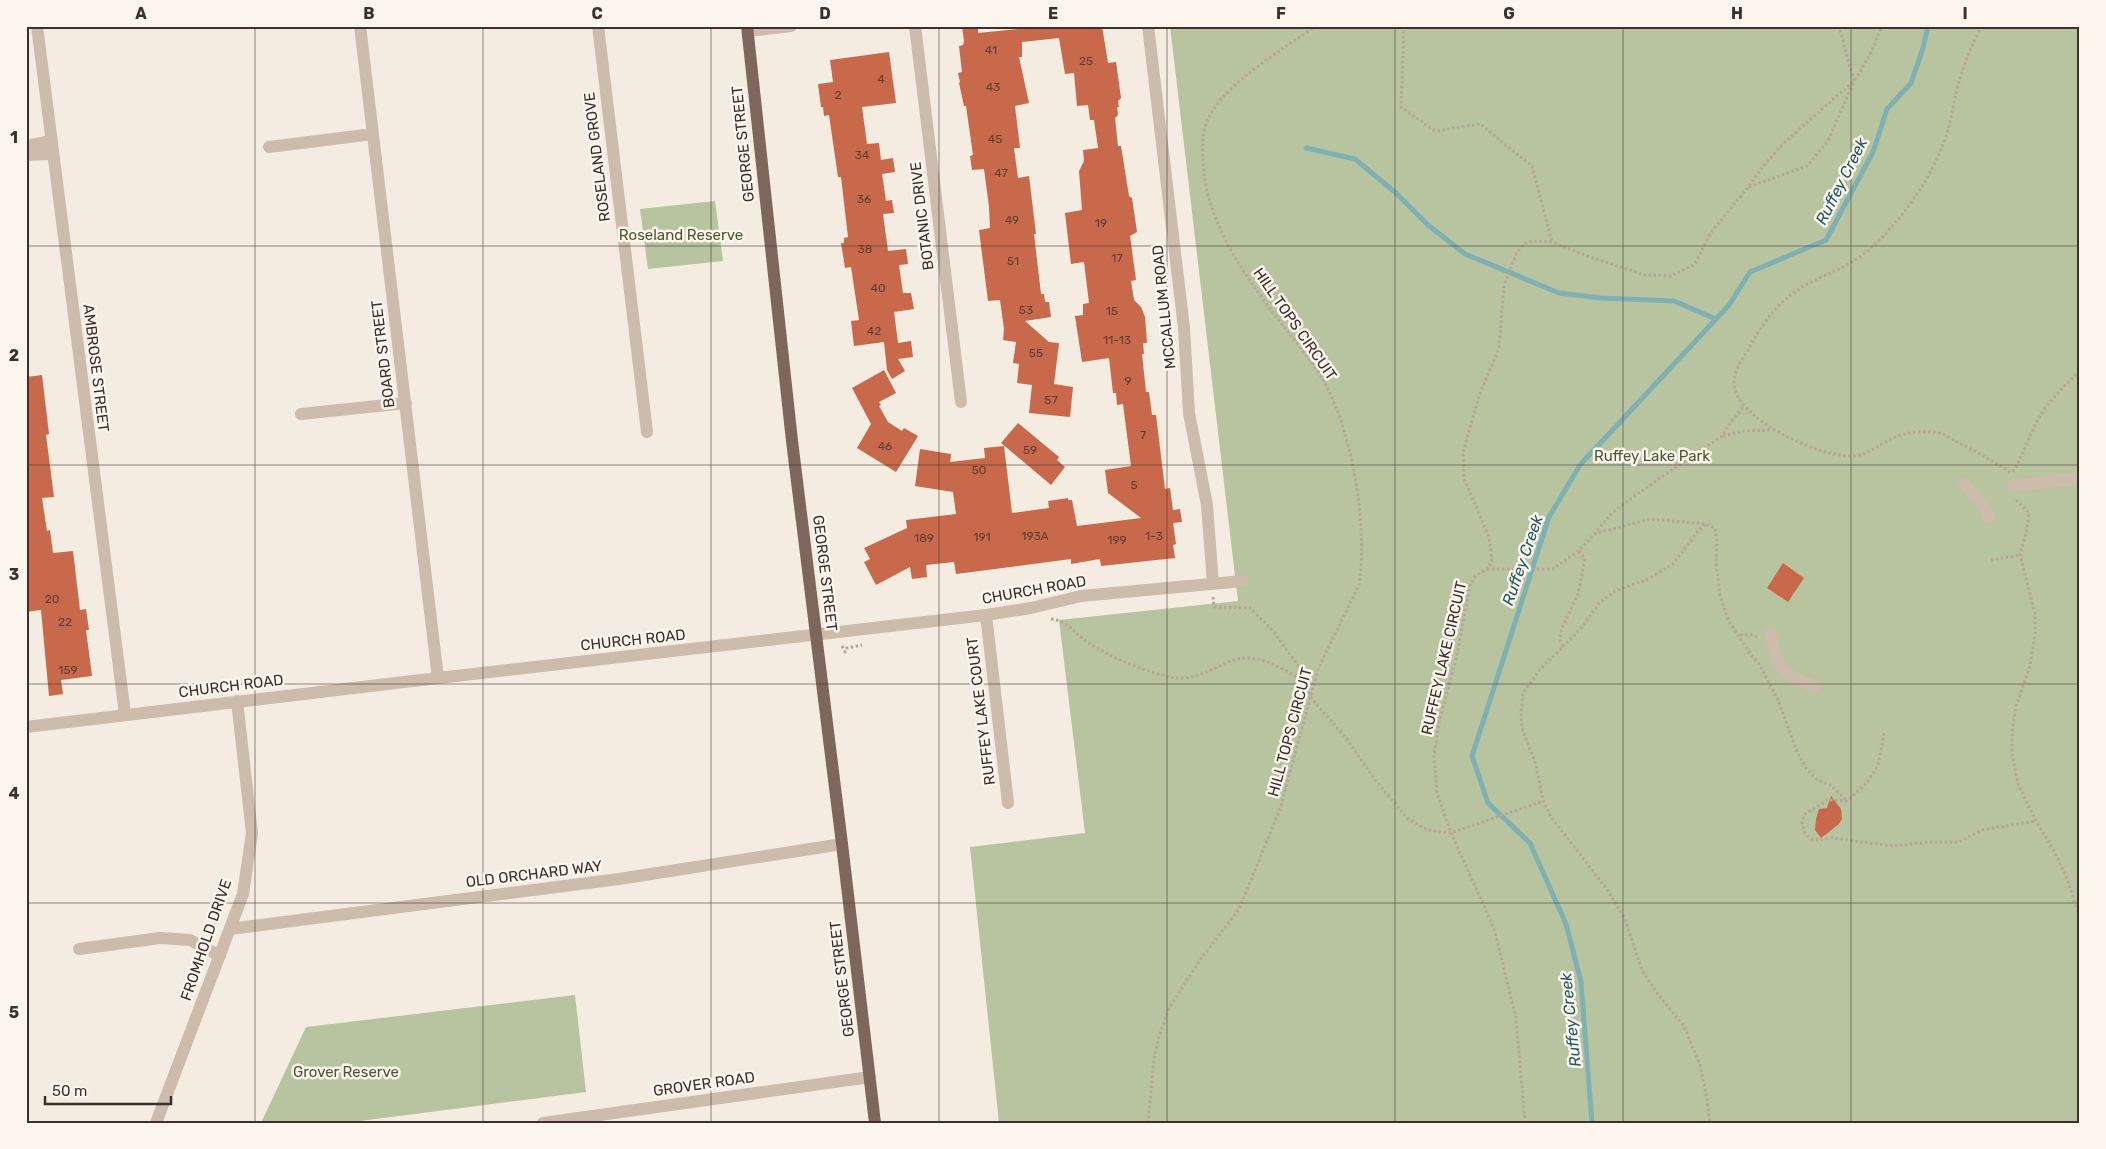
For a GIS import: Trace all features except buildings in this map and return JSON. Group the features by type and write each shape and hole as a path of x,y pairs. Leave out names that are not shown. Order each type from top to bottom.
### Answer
{"main road":[{"name":"GEORGE STREET","path":"747,29 790,422 875,1123"}],"street":[{"name":"AMBROSE STREET","path":"37,26 125,714"},
{"name":"BOARD STREET","path":"360,26 438,678"},
{"name":"ROSELAND GROVE","path":"598,26 647,432"},
{"path":"747,29 791,26"},
{"name":"BOTANIC DRIVE","path":"915,26 961,402"},
{"name":"MCCALLUM ROAD","path":"1148,26 1184,328 1189,413 1207,505 1213,584"},
{"path":"269,146 374,134"},
{"path":"26,146 52,147"},
{"path":"26,155 52,147"},
{"path":"301,414 406,403"},
{"path":"2012,480 2080,478"},
{"path":"1964,484 1982,504 1989,518"},
{"name":"CHURCH ROAD","path":"26,727 986,615 1030,608 1080,596 1243,580"},
{"name":"RUFFEY LAKE COURT","path":"986,615 1008,802"},
{"path":"1771,633 1780,667 1799,682 1814,686"},
{"name":"FROMHOLD DRIVE","path":"156,1123 243,894 252,833 237,702"},
{"name":"OLD ORCHARD WAY","path":"230,929 619,879 842,844"},
{"path":"80,949 160,938 190,940 220,956"},
{"name":"GROVER ROAD","path":"542,1123 598,1119 870,1077"}],"path":[{"name":"HILL TOPS CIRCUIT","path":"1148,1123 1154,1059 1159,1036 1169,1008 1191,972 1240,909 1280,809 1318,669 1359,585 1361,570 1359,521 1354,473 1343,426 1326,385 1249,279 1228,243 1207,194 1203,174 1202,144 1207,120 1220,99 1252,71 1316,26"},
{"path":"1404,26 1401,107 1435,131 1480,124 1532,166 1552,242"},
{"path":"1748,187 1807,166 1828,141 1854,81 1839,26"},
{"name":"RUFFEY LAKE CIRCUIT","path":"1525,1123 1516,1018 1509,985 1494,928 1451,833 1437,792 1434,756 1439,722 1456,659 1470,586 1475,576 1487,569 1492,561 1489,538 1464,479 1463,452 1479,396 1500,348 1504,285 1516,254 1524,244 1532,241 1552,242 1645,275 1671,276 1695,264 1710,234 1764,165 1787,140 1854,81 1869,57 1882,26"},
{"path":"1982,26 1972,45 1960,77 1943,147 1925,180 1895,223 1870,249 1843,268 1787,297 1762,324 1737,368 1734,382 1744,406 1775,430 1794,440 1824,451 1852,456 1869,452 1895,436 1914,432 1939,433 1980,453 2012,480"},
{"path":"2080,370 2043,412 2012,480 2015,499 2029,513 2020,554 2035,614 2035,634 2030,666 2016,706 2012,733 2012,754 2018,784 2036,821 2054,850 2066,876 2080,918"},
{"path":"1722,436 1732,419 1744,406"},
{"path":"1487,569 1553,568 1579,552 1613,512 1722,436 1742,431 1775,430"},
{"path":"1594,534 1650,518 1706,524 1715,528 1717,540 1716,562 1720,595 1728,620 1759,664 1778,700 1798,754 1806,768 1816,779 1832,786 1847,801"},
{"path":"1706,524 1698,531 1673,564 1648,579 1615,591 1600,602 1582,627 1541,668 1523,693 1520,711 1522,728 1536,764 1543,801 1551,817 1606,888 1624,917 1642,970 1656,993 1684,1026 1700,1065 1708,1099 1710,1123"},
{"path":"1563,647 1560,640 1562,628 1578,594 1585,559 1579,552"},
{"path":"1991,560 2020,554"},
{"path":"1213,584 1214,607 1250,608 1273,631 1297,664 1311,698 1346,738 1376,781 1408,819 1428,830 1451,833 1543,801"},
{"path":"1046,618 1059,620 1072,627 1086,641 1137,668 1171,677 1183,679 1198,676 1238,659 1249,658 1268,662 1306,682"},
{"path":"816,635 842,646 845,652 847,648 866,644"},
{"path":"1884,733 1878,766 1865,785 1847,801 1827,800 1804,815 1802,824 1805,833 1811,839 1832,838 1892,846 1931,842 1959,842 1982,830 2036,821"}],"green space":[{"name":"Ruffey Lake Park","path":"1170,26 2080,26 2080,1123 1105,1123 1105,1121 1083,1123 999,1123 970,847 1085,833 1059,620 1238,601"},
{"name":"Roseland Reserve","path":"715,201 723,261 648,269 640,209"},
{"name":"Grover Reserve","path":"575,995 586,1092 344,1123 261,1123 306,1027"}],"waterway":[{"name":"Ruffey Creek","path":"1592,1123 1581,982 1566,924 1530,843 1488,803 1472,756 1549,517 1580,465 1729,305 1750,272 1826,240 1873,152 1887,109 1911,83 1928,26"},
{"path":"1306,148 1355,159 1396,193 1428,225 1465,254 1559,293 1601,298 1674,301 1716,319"}]}
